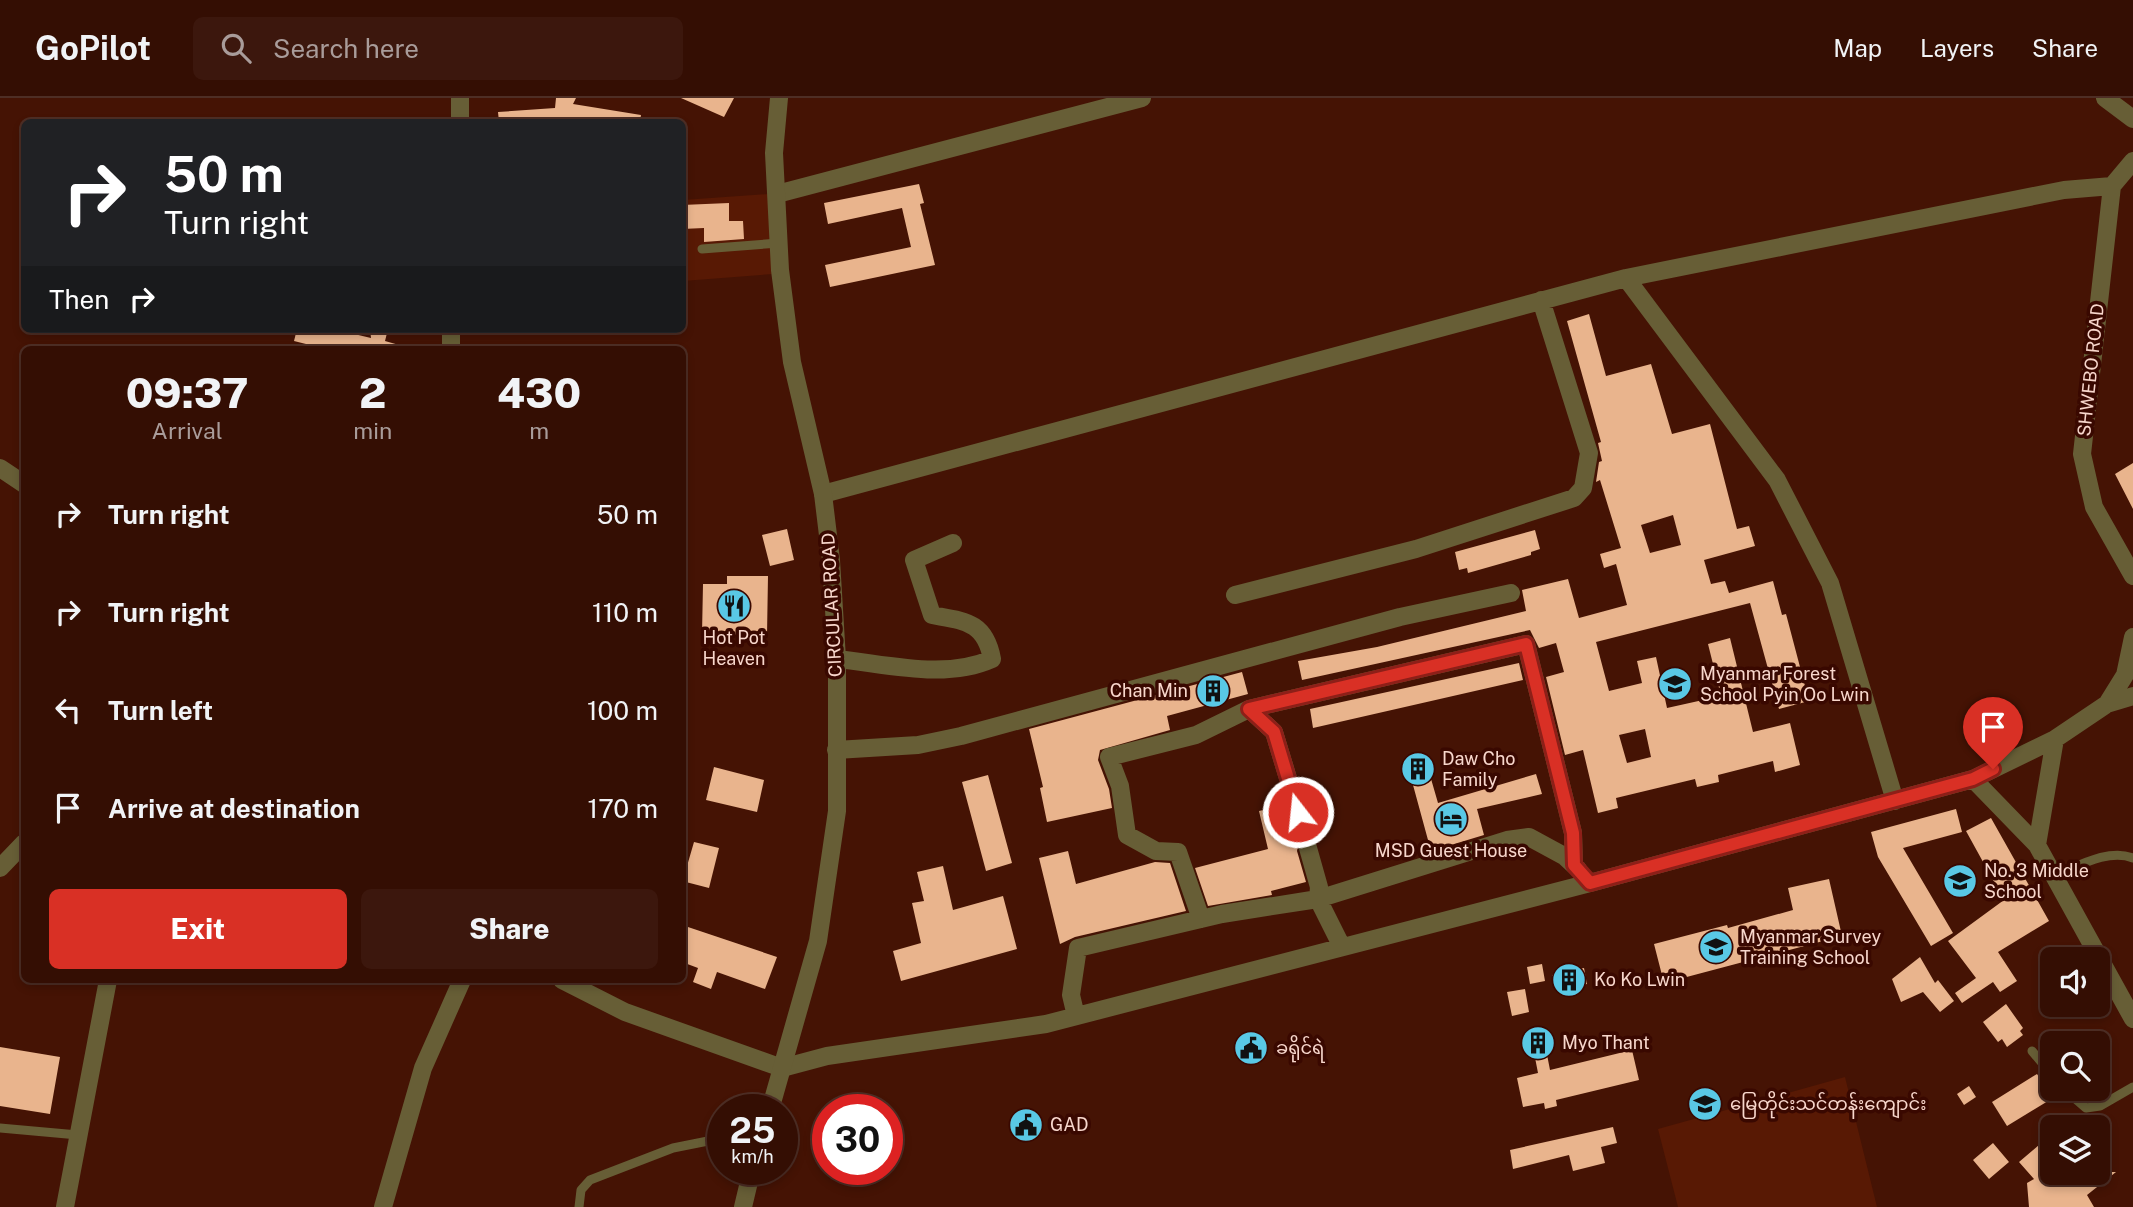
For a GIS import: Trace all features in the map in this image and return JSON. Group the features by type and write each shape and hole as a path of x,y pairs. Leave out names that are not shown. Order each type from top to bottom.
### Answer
{"street":[{"path":"460,98 460,119"},
{"name":"CIRCULAR ROAD","path":"775,1094 818,941 837,811 837,659 823,494 792,362 779,243 774,153 779,98"},
{"path":"777,194 1142,98"},
{"path":"2105,98 2133,119"},
{"path":"823,494 1626,278 2064,190 2112,186 2133,161"},
{"name":"SHWEBO ROAD","path":"2112,186 2082,454 2094,507 2133,576"},
{"path":"1626,278 1777,480 1830,583 1895,801"},
{"path":"1235,595 1416,549 1574,498 1583,488 1589,453 1541,300"},
{"path":"0,468 21,482"},
{"path":"837,659 939,670 975,667 992,659 989,643 972,623 932,615 914,560 953,543"},
{"path":"836,750 918,745 961,736 1400,617 1511,593"},
{"path":"2107,704 2125,675 2133,637"},
{"path":"1202,919 1178,852 1156,851 1127,835 1120,786 1109,757 1196,735 1249,709 1526,644 1573,833 1574,865"},
{"path":"568,983 625,1012 782,1068 827,1056 1046,1024 1590,883 1973,779 2055,739 2107,704 2133,696"},
{"path":"1249,709 1274,732 1319,887 1318,899 1342,947"},
{"path":"2036,845 2055,739"},
{"path":"1973,779 2036,845 2133,1018"},
{"path":"1076,1016 1071,995 1079,948 1282,902 1318,899 1507,840 1529,837 1574,865 1590,883"},
{"path":"0,868 21,846"},
{"path":"65,1207 107,983"},
{"path":"383,1207 423,1068 460,983"},
{"path":"743,1207 748,1185"}],"lane":[{"path":"702,249 779,243"},
{"path":"2054,876 2106,856 2126,855 2133,858"},
{"path":"2032,1051 2040,1061"},
{"path":"2110,1100 2133,1087"},
{"path":"2078,1101 2086,1108 2100,1106 2109,1101"},
{"path":"0,1128 78,1135"},
{"path":"579,1207 581,1190 590,1180 673,1148 707,1141"}],"shaded area":[{"path":"769,194 773,274 686,281 686,200"},
{"path":"1845,1077 1877,1207 1678,1207 1658,1129"}],"building":[{"path":"556,98 576,98 573,104 641,115 640,119 499,119 498,112 555,108"},
{"path":"681,98 734,98 724,117"},
{"path":"919,184 924,203 920,204 935,265 830,287 825,265 911,247 902,208 828,224 824,203"},
{"path":"729,203 729,221 743,221 744,239 704,242 704,228 686,229 686,205"},
{"path":"1589,314 1606,376 1651,364 1672,434 1710,424 1737,529 1749,526 1755,546 1704,560 1711,584 1725,581 1729,593 1773,581 1782,615 1786,614 1809,701 1779,709 1750,603 1596,642 1609,691 1642,683 1637,661 1656,657 1667,708 1721,696 1708,644 1730,638 1753,732 1790,723 1800,765 1775,772 1773,761 1718,775 1719,782 1697,787 1695,779 1616,798 1618,808 1598,813 1583,750 1565,755 1546,677 1564,672 1556,643 1539,648 1530,630 1302,680 1298,661 1377,647 1526,611 1522,590 1568,579 1579,618 1627,605 1616,564 1604,568 1600,554 1621,548 1600,480 1596,482 1599,462 1602,461 1598,443 1601,442 1567,321","holes":["1673,515 1681,545 1650,553 1641,525","1645,729 1651,757 1627,763 1619,735"]},
{"path":"296,333 350,333 371,338 370,333 387,333 385,341 399,346 314,346 294,341"},
{"path":"2133,463 2133,509 2115,474"},
{"path":"787,529 794,560 770,566 762,535"},
{"path":"1535,530 1540,549 1531,552 1531,555 1468,573 1467,568 1459,570 1455,552"},
{"path":"727,576 768,576 767,635 702,634 703,584 727,584"},
{"path":"1519,663 1523,680 1313,728 1310,709"},
{"path":"1242,672 1248,694 1167,716 1170,730 1100,750 1098,760 1109,789 1112,808 1047,822 1040,788 1043,787 1029,729"},
{"name":"MSD Guest House","path":"1425,758 1438,803 1536,774 1542,794 1477,809 1484,835 1431,851 1407,763"},
{"path":"714,767 764,780 757,812 706,800"},
{"path":"988,775 1012,863 986,871 962,782"},
{"path":"1284,805 1293,834 1299,841 1297,851 1306,882 1271,891 1272,895 1208,906 1195,868 1268,849 1259,811"},
{"path":"1956,809 1962,832 1903,848 1953,933 1931,946 1878,857 1871,832"},
{"path":"1991,818 2049,921 1998,952 2017,981 2000,992 1993,982 1962,1003 1955,993 1976,978 1948,941 2004,900 1966,831"},
{"path":"694,842 719,848 709,888 686,882 687,866"},
{"path":"1068,851 1076,884 1155,862 1170,863 1186,911 1075,937 1060,944 1039,858"},
{"path":"943,866 953,910 1003,896 1017,949 901,981 893,951 921,943 912,903 924,901 917,872"},
{"path":"1829,879 1842,936 1664,983 1654,944 1793,910 1788,888"},
{"path":"686,926 777,957 765,989 717,972 711,989 693,982 698,968 686,964"},
{"path":"1920,957 1935,983 1938,980 1954,1001 1940,1012 1923,992 1901,1002 1892,979"},
{"path":"1542,964 1545,981 1530,984 1527,967"},
{"name":"Ko Ko Lwin","path":"1584,968 1587,984 1556,991 1552,975"},
{"path":"1525,989 1529,1012 1512,1016 1507,992"},
{"path":"2006,1004 2023,1028 2020,1031 2023,1035 2007,1047 2002,1039 1998,1042 1983,1022"},
{"path":"1542,1029 1550,1070 1632,1050 1639,1080 1556,1100 1557,1106 1545,1109 1544,1103 1523,1107 1517,1078 1538,1073 1530,1032"},
{"path":"0,1047 60,1057 50,1114 0,1106"},
{"path":"2037,1074 2040,1078 2040,1101 2048,1101 2007,1126 1992,1102"},
{"path":"1969,1086 1976,1097 1964,1105 1957,1094"},
{"path":"1613,1127 1617,1143 1601,1147 1605,1163 1573,1171 1569,1155 1513,1169 1510,1150"},
{"path":"1993,1143 2009,1162 1989,1179 1973,1160"},
{"path":"2040,1144 2040,1185 2100,1185 2087,1195 2094,1207 2029,1207 2027,1183 2034,1179 2019,1162"}],"place":[{"name":"Hot Pot Heaven","path":"734,606"},
{"name":"Myanmar Forest School Pyin Oo Lwin","path":"1675,684"},
{"name":"Chan Min","path":"1213,691"},
{"name":"Daw Cho Family","path":"1418,769"},
{"name":"MSD Guest House","path":"1451,819"},
{"name":"No. 3 Middle School","path":"1960,881"},
{"name":"Myanmar Survey Training School","path":"1716,947"},
{"name":"Ko Ko Lwin","path":"1569,980"},
{"name":"Myo Thant","path":"1538,1043"},
{"name":"ခရိုင်ရဲ","path":"1251,1048"},
{"name":"မြေတိုင်းသင်တန်းကျောင်း","path":"1705,1104"},
{"name":"GAD","path":"1026,1125"}],"route":[{"path":"1298,812 1274,732 1249,709 1526,644 1573,833 1574,865 1590,883 1973,779 1993,769"}]}
